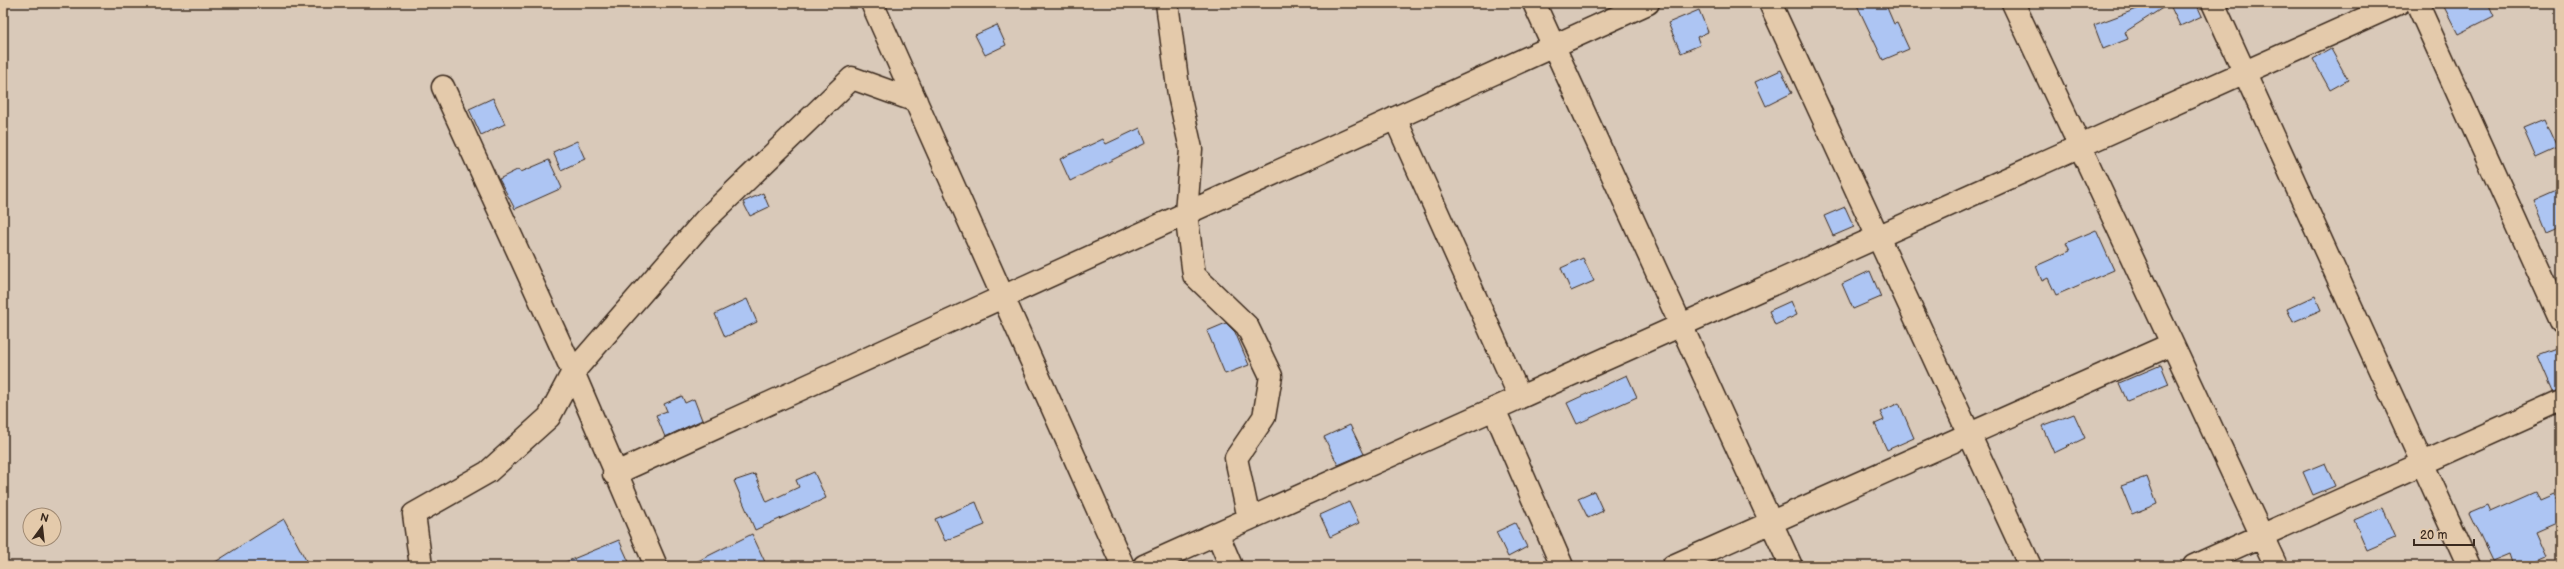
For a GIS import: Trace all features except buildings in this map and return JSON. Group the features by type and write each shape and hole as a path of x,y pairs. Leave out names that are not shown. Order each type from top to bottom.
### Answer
{"street":[{"path":"872,3 1123,566"},
{"path":"1167,3 1179,95 1191,149 1186,213 1194,276 1247,326 1271,376 1264,417 1236,458 1249,519"},
{"path":"1534,3 1791,566"},
{"path":"614,474 1648,3"},
{"path":"1770,3 2030,566"},
{"path":"2013,3 2276,566"},
{"path":"2213,3 2469,566"},
{"path":"1144,566 2398,3"},
{"path":"2417,3 2561,321"},
{"path":"421,566 414,514 488,472 549,417 573,372 705,220 852,78 916,101"},
{"path":"443,87 573,372 614,474 656,566"},
{"path":"1395,118 1520,397"},
{"path":"1673,566 2172,344"},
{"path":"2194,566 2561,401"},
{"path":"1494,409 1562,566"},
{"path":"1217,533 1231,566"}]}
